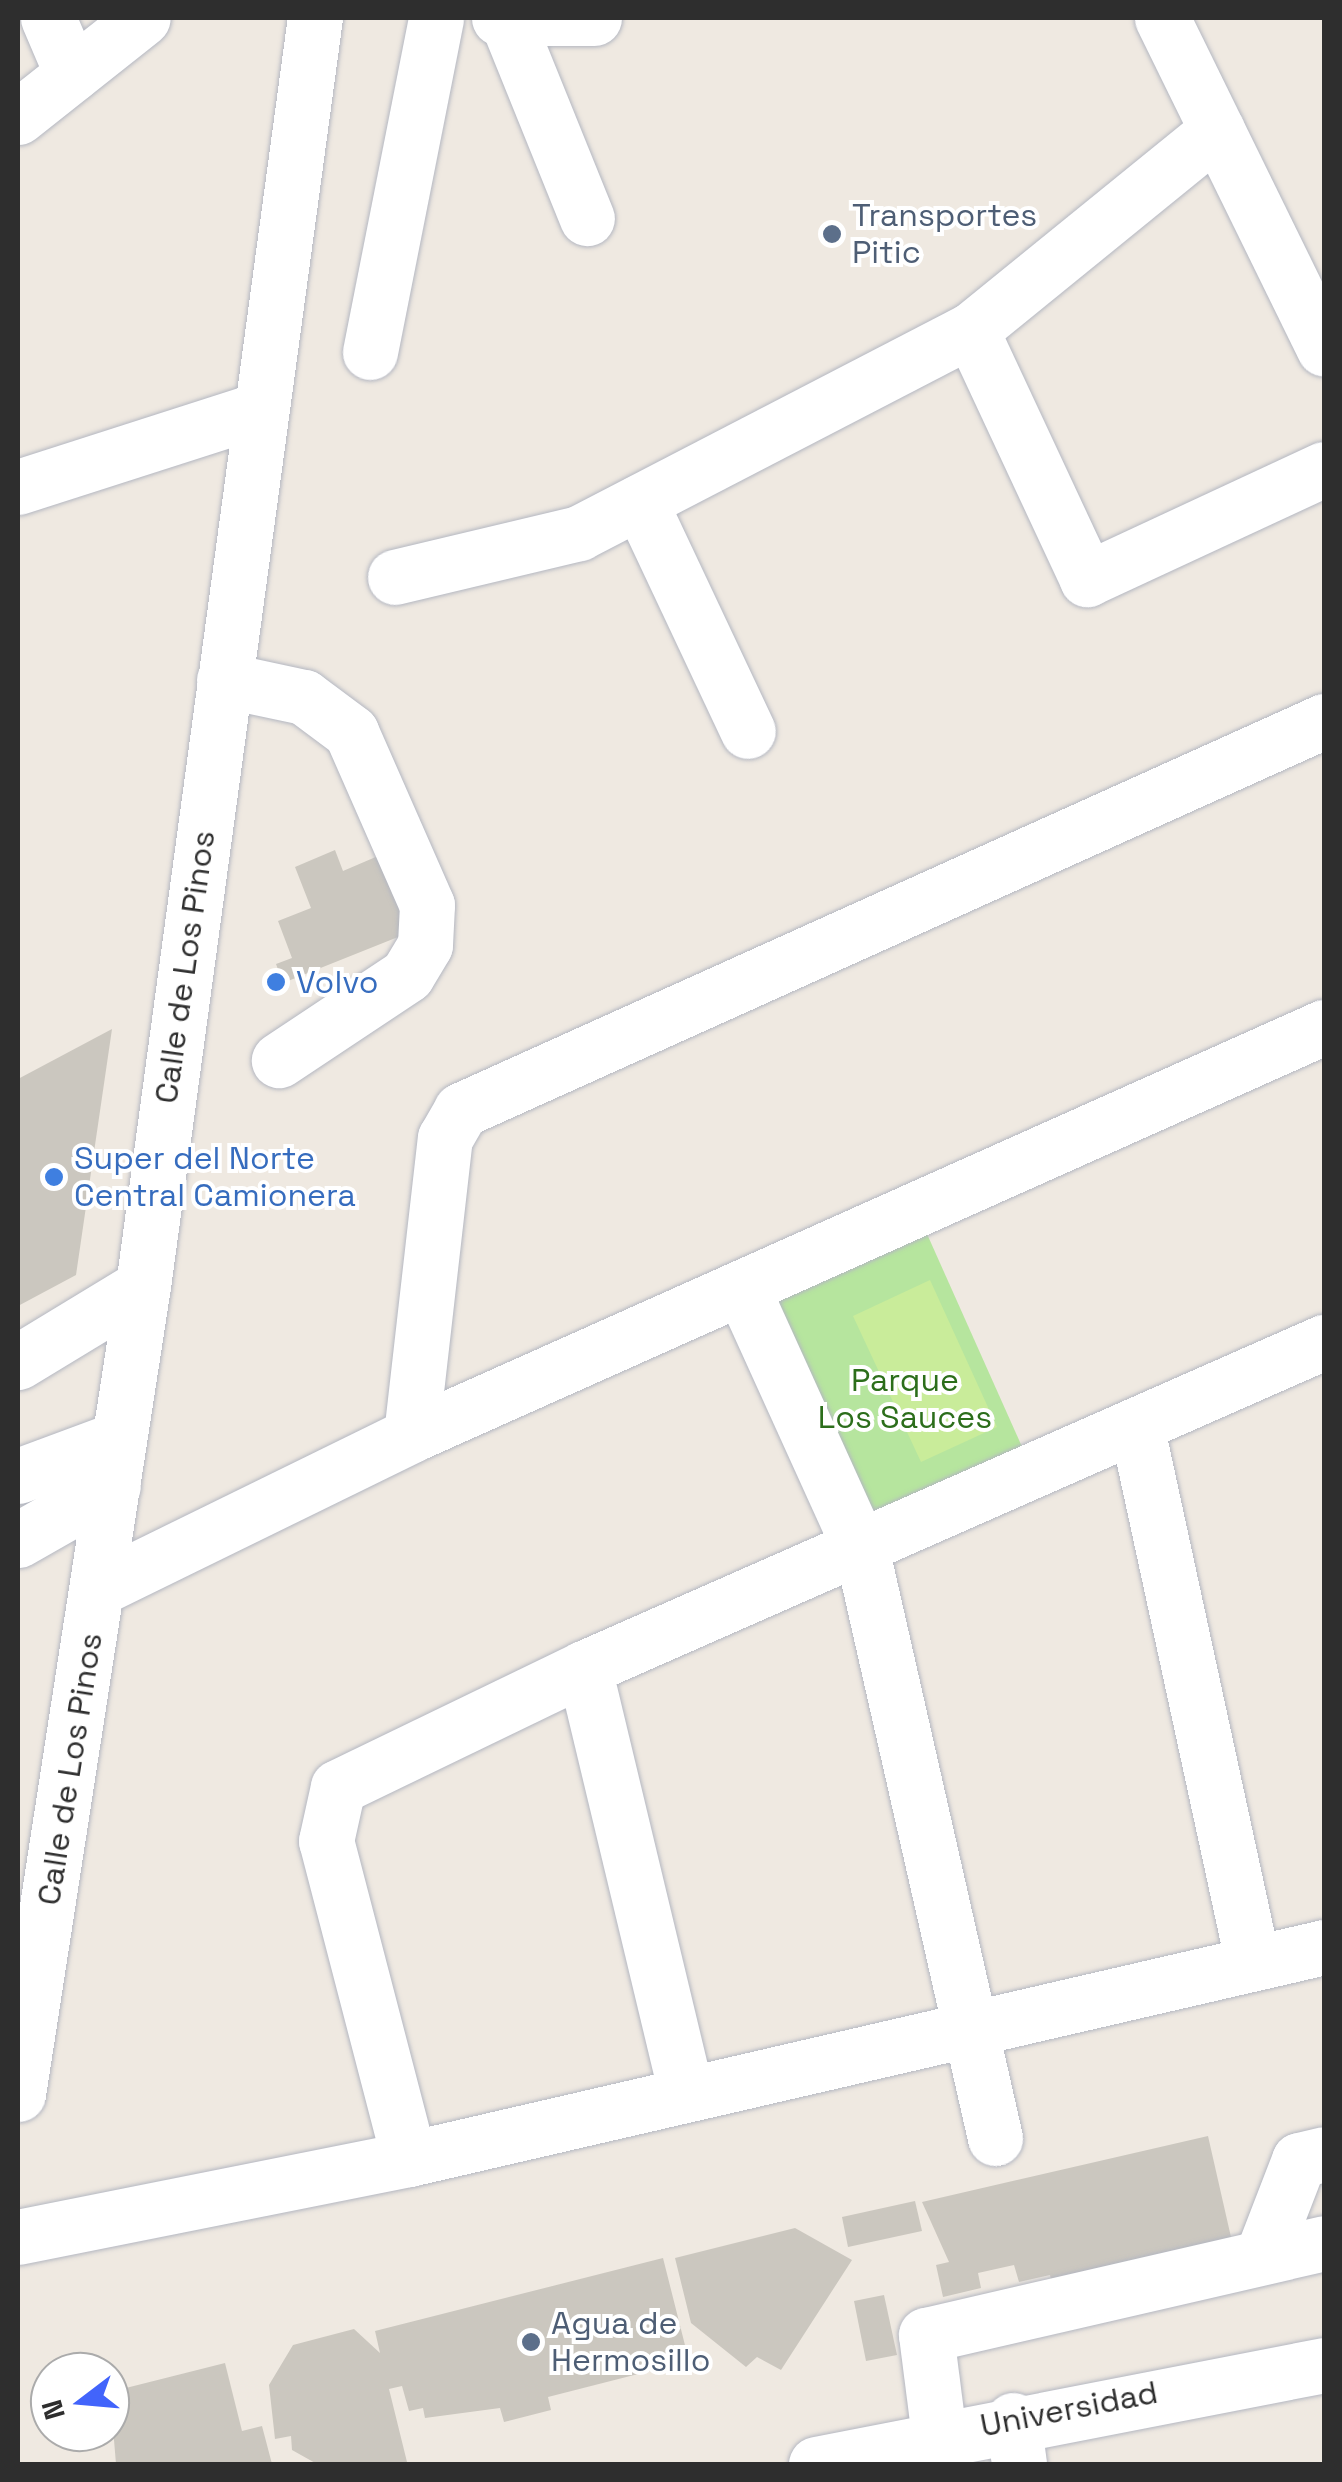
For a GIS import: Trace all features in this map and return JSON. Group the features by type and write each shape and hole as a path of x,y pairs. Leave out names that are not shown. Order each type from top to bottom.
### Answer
{"street":[{"path":"48,18 72,74"},
{"path":"18,117 143,18"},
{"name":"Calle de Los Pinos","path":"18,2094 144,1286 315,18"},
{"path":"370,352 436,18"},
{"path":"586,218 504,18 594,18"},
{"path":"1162,18 1324,348"},
{"path":"396,578 579,533 971,330 1217,130"},
{"path":"971,330 1087,579 1324,469"},
{"path":"18,487 261,409"},
{"path":"640,502 748,731"},
{"path":"224,680 304,697 351,732 427,905 425,946 407,974 279,1060"},
{"path":"411,1435 446,1138 461,1110 1324,721"},
{"path":"99,1588 411,1435 1324,1027"},
{"path":"18,1362 144,1286"},
{"path":"742,1288 862,1552 965,2031 995,2138"},
{"path":"408,2160 326,1842 330,1802 354,1776 584,1668 862,1552 1324,1342"},
{"path":"1137,1429 1253,1964"},
{"path":"18,1476 116,1462"},
{"path":"18,1540 116,1462"},
{"path":"584,1668 686,2093"},
{"path":"18,2237 408,2160 1324,1947"},
{"path":"1262,2256 1299,2160 1324,2154"},
{"path":"939,2436 926,2335 1324,2243"},
{"name":"Universidad","path":"816,2464 939,2436 1016,2442 1324,2365"}],"green space":[{"name":"Parque Los Sauces","path":"919,1216 1027,1458 867,1530 761,1286"},
{"path":"930,1280 997,1427 921,1462 853,1316"}],"building":[{"path":"335,850 343,871 392,850 423,927 283,983 276,964 292,958 278,921 311,908 295,867"},
{"name":"Super del Norte Central Camionera","path":"112,1029 76,1275 18,1306 18,1079"},
{"path":"1208,2136 1233,2246 1053,2288 1050,2275 1019,2282 1014,2265 978,2273 981,2288 943,2297 936,2265 949,2262 922,2202"},
{"path":"915,2201 922,2231 848,2247 842,2217"},
{"name":"Agua de Hermosillo","path":"795,2228 852,2260 781,2370 757,2357 746,2367 691,2323 675,2258"},
{"name":"Agua de Hermosillo","path":"663,2258 689,2361 548,2397 551,2410 504,2422 500,2408 425,2418 423,2408 409,2411 402,2386 389,2389 407,2462 399,2464 317,2464 292,2450 291,2436 275,2439 269,2385 293,2345 354,2329 380,2353 375,2331"},
{"path":"884,2295 897,2355 866,2361 854,2301"},
{"path":"225,2363 242,2431 262,2426 272,2464 116,2464 115,2452 130,2452 130,2387"}],"place":[{"name":"Transportes Pitic","path":"832,234"},
{"name":"Volvo","path":"276,982"},
{"name":"Super del Norte Central Camionera","path":"54,1177"},
{"name":"Agua de Hermosillo","path":"531,2342"}]}
